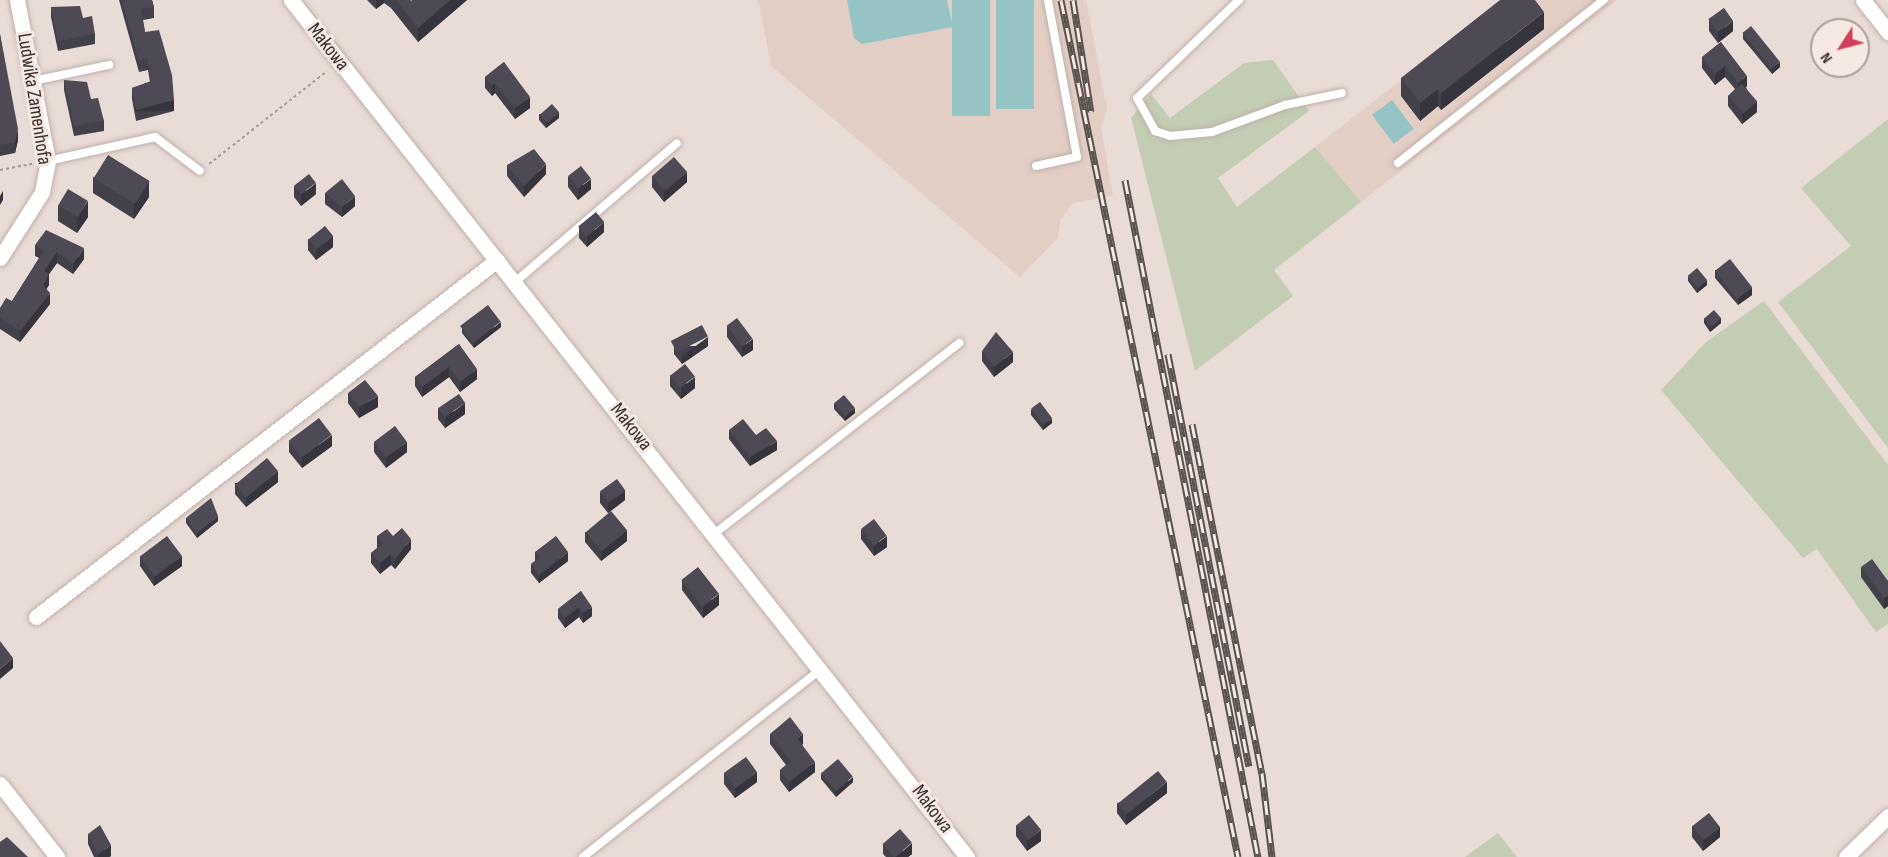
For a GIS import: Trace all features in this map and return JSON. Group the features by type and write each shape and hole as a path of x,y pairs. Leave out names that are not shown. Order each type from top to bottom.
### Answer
{"street":[{"name":"Ludwika Zamenhofa","path":"0,258 42,192 43,164 33,81 17,0"},
{"name":"Makowa","path":"291,0 822,669 967,857"},
{"path":"1863,0 1888,32"},
{"path":"36,617 497,260"},
{"path":"0,784 57,857"},
{"path":"1846,857 1888,816"}],"lane":[{"path":"1036,166 1077,156 1048,0"},
{"path":"1239,0 1137,98 1155,130 1170,136 1212,132 1285,105 1342,93"},
{"path":"1398,163 1604,0"},
{"path":"33,81 109,65"},
{"path":"43,164 155,137 200,171"},
{"path":"515,282 677,143"},
{"path":"714,534 959,343"},
{"path":"583,857 822,669"}],"path":[{"path":"200,171 339,62"},
{"path":"0,170 43,164"}],"shaded area":[{"path":"758,0 1086,0 1107,109 1101,128 1113,196 1073,203 1060,220 1058,238 1020,277 771,66"},
{"path":"1504,0 1617,0 1361,202 1315,147"}],"green space":[{"path":"1273,60 1309,111 1218,178 1237,207 1315,147 1361,202 1274,270 1293,296 1195,371 1131,118 1151,94 1170,118 1244,63"},
{"path":"1888,119 1888,448 1778,302 1851,246 1801,188"},
{"path":"1764,301 1888,465 1888,624 1876,632 1817,549 1803,558 1661,390 1706,342"},
{"path":"1498,833 1517,857 1465,857"}],"water":[{"path":"847,0 947,0 953,27 862,44 854,38"},
{"path":"952,0 990,0 990,116 952,116"},
{"path":"996,0 1034,0 1034,109 996,109"},
{"path":"1392,100 1414,129 1394,144 1372,115"}],"building":[{"path":"122,0 152,0 154,7 141,9 145,32 159,30 172,75 174,100 136,110 132,88 151,81 148,59 139,61"},
{"path":"396,0 411,1 450,0 418,28"},
{"path":"1500,0 1535,0 1544,12 1441,93 1438,89 1420,103 1401,78"},
{"path":"80,6 83,18 92,16 95,34 58,41 51,7"},
{"path":"1724,8 1733,21 1718,32 1708,19"},
{"path":"1751,26 1780,62 1771,69 1742,33"},
{"path":"0,34 18,129 15,142 0,145"},
{"path":"1721,42 1747,76 1738,83 1725,66 1715,74 1702,57"},
{"path":"504,62 530,97 515,108 495,83 492,86 485,77"},
{"path":"64,80 87,82 91,99 98,98 104,121 74,126"},
{"path":"1742,84 1757,101 1744,113 1728,96"},
{"path":"552,104 559,112 547,123 540,114"},
{"path":"534,149 546,164 524,186 507,165"},
{"path":"108,155 150,181 135,204 94,178"},
{"path":"674,157 687,172 665,191 652,176"},
{"path":"581,166 591,179 578,188 568,176"},
{"path":"309,174 316,183 301,194 294,186"},
{"path":"342,179 355,196 342,207 325,193"},
{"path":"68,189 88,201 78,217 58,205"},
{"path":"596,212 604,222 586,237 578,226"},
{"path":"325,226 333,236 317,249 309,239"},
{"path":"46,230 84,248 73,264 57,252 44,271 49,274 43,285 50,293 20,331 0,318 0,308 6,298 12,301 44,251 35,245"},
{"path":"1730,259 1752,287 1737,299 1715,271"},
{"path":"1697,268 1707,280 1698,288 1688,276"},
{"path":"488,305 501,322 473,343 460,326"},
{"path":"1714,310 1721,318 1711,327 1704,319"},
{"path":"737,318 753,339 742,347 727,326"},
{"path":"702,325 708,337 677,352 671,341"},
{"path":"996,332 1013,352 994,367 982,351"},
{"path":"459,344 477,369 460,382 449,367 422,387 415,377"},
{"path":"685,364 695,377 680,388 670,376"},
{"path":"365,380 378,396 359,407 348,393"},
{"path":"459,394 465,403 444,417 438,408"},
{"path":"844,395 855,408 845,416 834,403"},
{"path":"1040,402 1052,418 1043,425 1031,409"},
{"path":"319,418 332,435 301,458 289,441"},
{"path":"743,419 756,435 766,428 777,441 750,457 729,430"},
{"path":"395,426 407,442 386,458 374,442"},
{"path":"267,458 278,471 247,497 236,484"},
{"path":"617,479 625,490 608,503 600,491"},
{"path":"211,498 218,516 197,533 186,518"},
{"path":"611,511 627,530 602,551 586,532"},
{"path":"874,519 887,536 874,545 861,529"},
{"path":"402,528 411,539 395,559 391,554 380,563 371,553 383,544 377,536 387,529 393,536"},
{"path":"167,536 182,556 155,576 140,556"},
{"path":"556,536 568,552 539,575 531,564 540,558 535,552"},
{"path":"1872,559 1888,581 1888,596 1884,598 1861,567"},
{"path":"698,567 719,594 702,607 681,580"},
{"path":"581,591 592,607 583,613 579,607 565,618 558,609"},
{"path":"0,641 13,658 0,669"},
{"path":"790,717 803,734 797,738 815,762 789,782 780,770 791,761 770,734"},
{"path":"746,757 757,772 735,788 724,773"},
{"path":"838,759 853,777 836,791 821,773"},
{"path":"1158,771 1167,782 1126,815 1118,804"},
{"path":"1709,813 1720,827 1704,840 1692,826"},
{"path":"1029,815 1041,830 1029,840 1017,825"},
{"path":"100,825 111,845 98,854 88,834"},
{"path":"900,829 912,843 895,857 883,844"},
{"path":"7,837 28,857 0,857 0,842"}],"railway":[{"path":"1061,0 1238,857"},
{"path":"1073,0 1091,112"},
{"path":"1125,180 1258,857"},
{"path":"1168,354 1249,766"},
{"path":"1192,424 1262,773 1272,857"}]}
